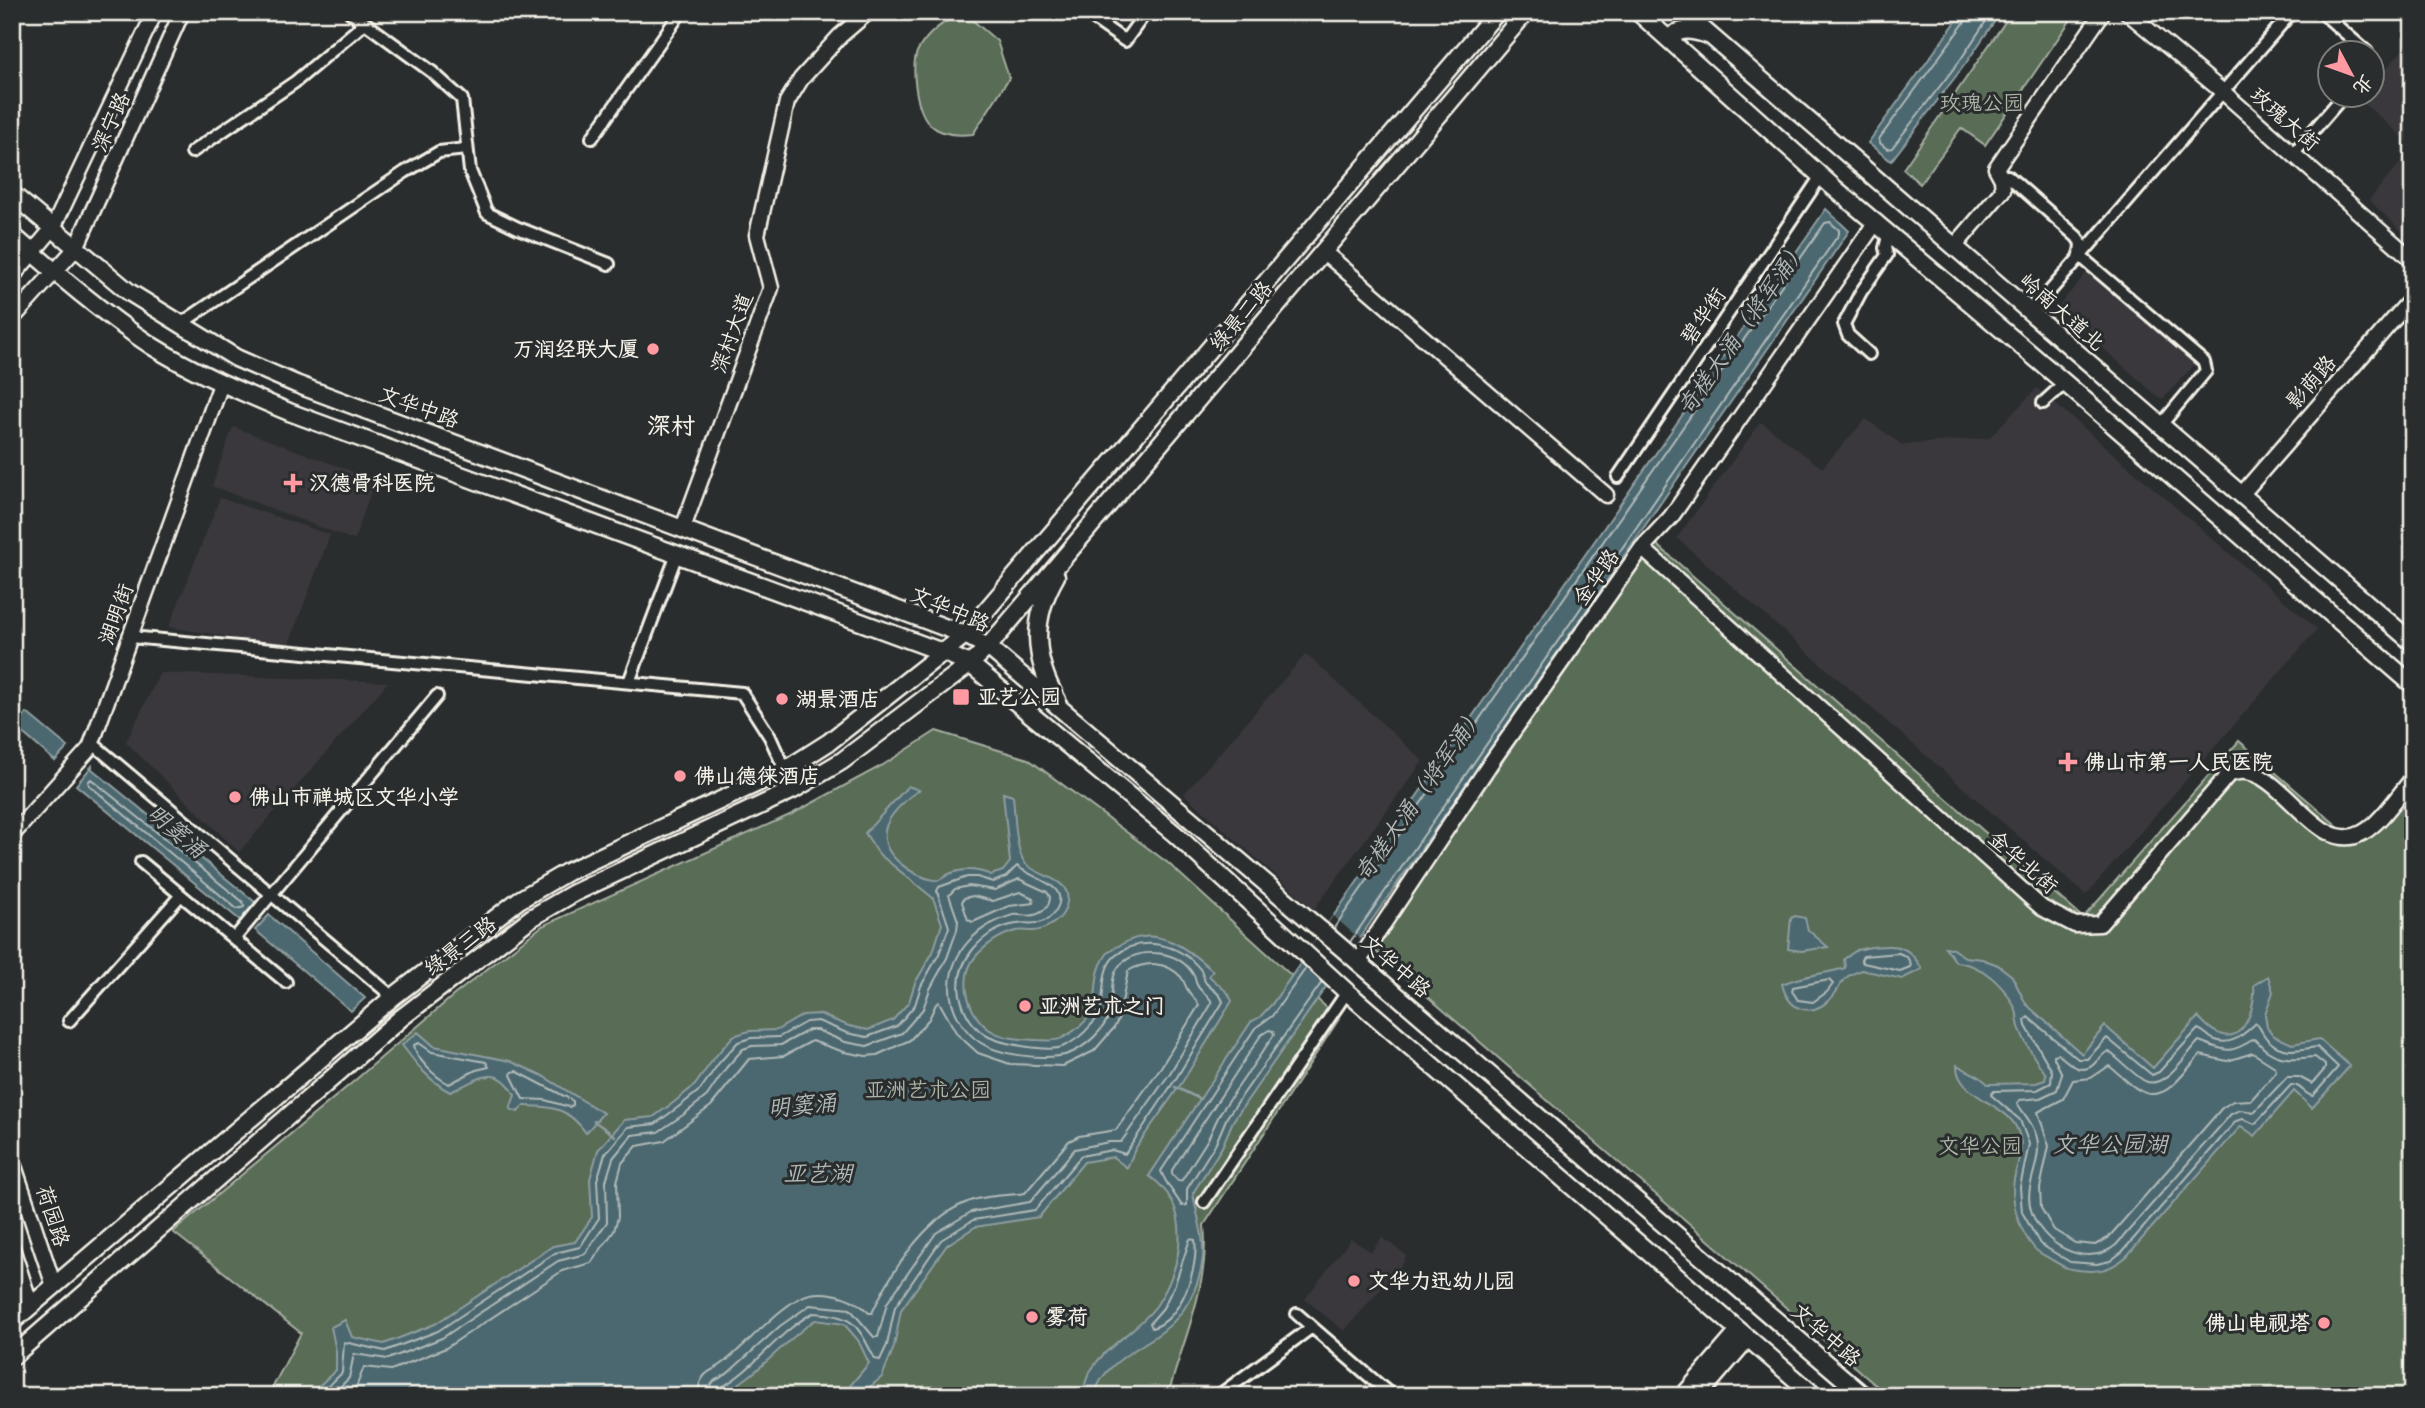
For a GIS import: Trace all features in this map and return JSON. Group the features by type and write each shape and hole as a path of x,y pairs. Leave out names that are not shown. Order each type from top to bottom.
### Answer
{"main road":[{"name":"绿景二路","path":"965,635 1497,12"},
{"name":"绿景二路","path":"988,647 1526,12"},
{"path":"1638,12 1821,176 2065,383 2413,685"},
{"name":"岭南大道北","path":"1683,12 2413,643"},
{"path":"1668,39 1683,30 1710,36"},
{"name":"文华中路","path":"12,194 130,292 179,325 236,358 296,384 965,635 988,647 1864,1396"},
{"name":"文华中路","path":"12,235 108,316 155,347 221,384 289,412 970,664 1175,834 1347,992 1815,1396"},
{"path":"1064,711 1046,681 1037,652 1039,618 1051,584 1073,547"},
{"name":"绿景三路","path":"12,1322 393,997 519,900 567,872 785,770 829,742 965,635"},
{"name":"绿景三路","path":"12,1357 401,1018 531,918 574,893 793,790 842,761 970,664 988,647"}],"street":[{"name":"深宁路","path":"12,277 53,228 155,12"},
{"name":"深宁路","path":"76,248 182,12"},
{"path":"350,12 432,72 462,99 470,172 487,212 518,228 609,264"},
{"path":"592,138 681,12"},
{"name":"深村大道","path":"683,528 771,288 757,235 788,102 809,70 840,36 868,12"},
{"path":"1084,12 1125,41 1146,12"},
{"path":"1955,247 2003,190 1996,168 2103,12"},
{"name":"玫瑰大街","path":"2127,12 2413,260"},
{"path":"2031,313 2292,12"},
{"path":"2321,12 2351,38"},
{"path":"192,152 295,82 365,23"},
{"path":"2293,154 2333,108"},
{"path":"179,325 405,172 439,152 466,149"},
{"name":"碧华街","path":"1618,477 1821,176"},
{"path":"2000,177 2008,176 2077,237 2081,243 2080,256"},
{"path":"1869,354 1848,335 1844,324 1861,292 1887,256 1882,228"},
{"name":"金华路","path":"1354,958 1642,548 1671,517 1753,400 1882,228"},
{"path":"12,319 76,248"},
{"path":"1324,252 1606,495"},
{"path":"2080,256 2204,362 2206,371 2161,425"},
{"name":"影荫路","path":"2241,495 2407,314 2413,297"},
{"path":"2043,403 2065,383"},
{"name":"湖明街","path":"12,835 90,748 221,384"},
{"name":"金华北街","path":"1642,548 2042,908 2075,925 2100,924 2228,775 2236,771 2255,774 2321,828 2348,838 2369,829 2413,778"},
{"path":"629,682 677,554"},
{"path":"130,637 743,693 770,737 785,770"},
{"path":"234,939 437,696"},
{"path":"92,743 393,997"},
{"path":"141,862 286,982"},
{"path":"69,1021 181,895"},
{"path":"1204,1202 1347,992"},
{"name":"荷园路","path":"12,1160 54,1286"},
{"path":"12,1248 31,1306"},
{"path":"1297,1314 1392,1396"},
{"path":"1218,1396 1312,1327"},
{"path":"1682,1396 1743,1335"},
{"path":"1699,1396 1743,1335"}],"shaded area":[{"path":"2413,38 2413,146 2369,108 2386,108 2386,69"},
{"path":"2413,148 2413,238 2408,237 2369,200"},
{"path":"2091,268 2187,350 2195,364 2162,400 2057,308"},
{"name":"佛山市第一人民医院","path":"2037,388 2317,629 2086,895 1677,538 1761,422 1822,468 1866,419 1902,445 1989,438"},
{"name":"汉德骨科医院","path":"233,427 375,480 354,540 212,486"},
{"path":"220,498 330,535 288,646 169,627"},
{"path":"1306,654 1423,761 1314,909 1184,794"},
{"name":"佛山市禅城区文华小学","path":"160,673 388,682 239,852 126,742"},
{"name":"文华力迅幼儿园","path":"1382,1238 1406,1255 1404,1262 1344,1331 1305,1299 1351,1239 1371,1252"}],"green space":[{"name":"玫瑰公园","path":"2012,12 2076,12 1985,145 1961,128 1920,184 1903,169"},
{"path":"964,13 997,41 1009,78 973,134 959,135 938,130 924,117 917,96 914,66 918,50 927,38 944,23"},
{"name":"文华公园","path":"1653,541 2083,918 2239,741 2356,842 2368,836 2413,786 2413,1396 1888,1396 1374,950"},
{"name":"亚洲艺术公园","path":"936,731 1028,759 1168,863 1339,1019 1204,1225 1205,1246 1200,1286 1171,1385 1163,1396 268,1396 301,1333 173,1232 454,995 542,926 792,814 883,765"}],"water":[{"path":"1963,12 2001,12 1966,63 1891,161 1868,143"},
{"name":"奇槎大涌（将军涌）","path":"1826,209 1849,231 1233,1121 1222,1147 1193,1193 1202,1233 1203,1257 1199,1278 1185,1307 1163,1331 1113,1366 1105,1374 1094,1396 1083,1396 1092,1369 1101,1357 1147,1317 1156,1306 1173,1273 1180,1238 1178,1220 1173,1203 1149,1176 1251,1022 1272,1004"},
{"path":"27,713 68,747 55,761 16,727"},
{"path":"92,766 92,769 256,903 241,921 76,785"},
{"name":"亚艺湖","path":"908,786 919,790 893,814 885,831 885,840 893,856 908,869 937,880 965,870 991,875 1003,871 1010,862 1003,793 1013,796 1017,841 1025,863 1061,884 1066,890 1068,898 1065,909 1051,925 1032,931 1016,931 999,938 980,952 970,965 966,985 971,1006 990,1030 1013,1038 1050,1040 1059,1039 1078,1028 1093,1009 1100,966 1107,954 1137,938 1149,936 1172,942 1194,955 1213,971 1209,976 1228,993 1232,1001 1183,1081 1135,1149 1127,1168 1113,1157 1084,1162 1039,1217 975,1227 947,1245 901,1310 894,1347 882,1377 860,1395 849,1387 869,1363 858,1340 844,1324 815,1320 756,1371 717,1396 308,1396 336,1370 336,1351 331,1327 345,1320 352,1337 384,1344 435,1324 553,1246 575,1242 592,1217 590,1179 598,1150 624,1120 653,1117 695,1085 733,1036 749,1031 777,1030 803,1015 819,1014 868,1030 893,1020 909,1002 915,983 933,952 942,924 933,898 879,854 865,833"},
{"path":"269,915 365,998 351,1011 255,930"},
{"path":"1791,918 1805,918 1808,930 1828,947 1801,951 1788,949"},
{"path":"1871,947 1901,948 1912,955 1922,969 1902,979 1862,970 1846,978 1825,1003 1810,1010 1796,1006 1785,993 1782,984 1845,968 1844,959 1857,950"},
{"name":"文华公园湖","path":"1945,947 1965,957 1998,965 2012,976 2026,1004 2082,1054 2105,1026 2153,1068 2198,1017 2216,1032 2226,1035 2241,1030 2253,1003 2254,985 2268,976 2273,992 2265,1014 2267,1027 2274,1036 2292,1044 2319,1039 2350,1066 2312,1108 2294,1091 2255,1136 2241,1126 2126,1257 2101,1270 2068,1268 2036,1250 2018,1220 2013,1188 2021,1142 2015,1125 2000,1110 1964,1084 1957,1065 1988,1084 2036,1083 2045,1080 2046,1074 2024,1039 2015,1008 2004,990 1982,971 1956,962"},
{"path":"418,1032 434,1046 510,1061 541,1075 603,1113 586,1133 572,1118 559,1110 523,1106 518,1112 510,1109 515,1095 508,1085 493,1076 477,1079 450,1092 429,1077 402,1045"}],"pier":[{"path":"1333,916 1361,940 1327,988 1299,963"}],"waterway":[{"name":"明窦涌","path":"1175,1087 1200,1099"},
{"name":"明窦涌","path":"594,1121 615,1136"}],"place":[{"name":"万润经联大厦","path":"653,349"},
{"name":"汉德骨科医院","path":"293,483"},
{"name":"亚艺公园","path":"961,697"},
{"name":"湖景酒店","path":"782,699"},
{"name":"佛山市第一人民医院","path":"2068,762"},
{"name":"佛山德徕酒店","path":"680,776"},
{"name":"佛山市禅城区文华小学","path":"235,797"},
{"name":"亚洲艺术之门","path":"1025,1006"},
{"name":"文华力迅幼儿园","path":"1354,1281"},
{"name":"雾荷","path":"1032,1317"},
{"name":"佛山电视塔","path":"2324,1323"}],"district":[{"name":"深村","path":"671,426"}]}
